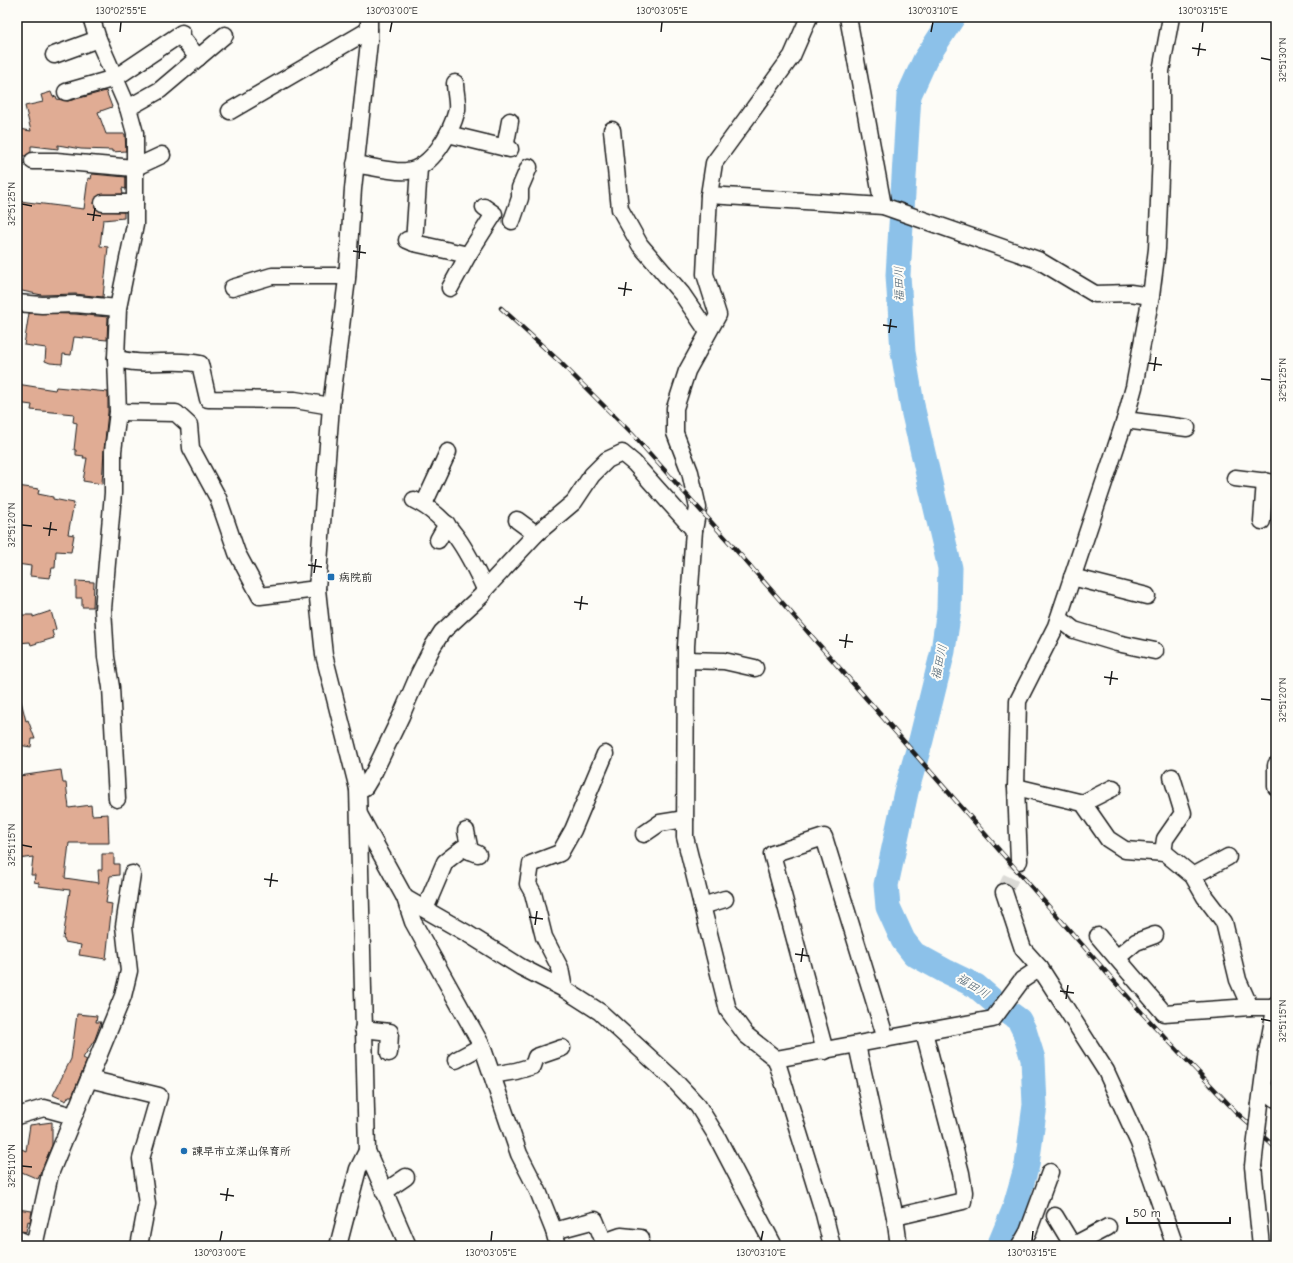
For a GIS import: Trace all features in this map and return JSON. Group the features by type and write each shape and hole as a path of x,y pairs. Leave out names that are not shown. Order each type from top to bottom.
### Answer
{"street":[{"path":"91,17 98,39 128,108 135,133 135,225 118,308 116,358 118,412 113,451 110,536 103,609 106,657 111,688 116,799"},
{"path":"809,17 792,56 714,163 709,195 705,274 718,315 687,371 675,408 674,433 690,472 698,508 694,530 686,660 685,837 728,1010 746,1035 776,1059 824,1214 832,1246"},
{"path":"848,17 883,206"},
{"path":"1019,861 1016,787 1018,701 1059,618 1126,420 1134,387 1151,296 1157,249 1161,153 1160,71 1171,17"},
{"path":"230,111 369,24"},
{"path":"369,24 355,164 347,276 332,406 317,589 324,655 358,789 367,1151 408,1246"},
{"path":"66,92 115,78 181,34 198,58"},
{"path":"128,108 160,90 225,35"},
{"path":"54,55 98,39"},
{"path":"355,164 406,172 419,168 432,156 448,134 457,109 454,83"},
{"path":"448,134 508,149 510,121"},
{"path":"612,130 620,209 640,245 682,294 708,332"},
{"path":"33,161 56,161 134,168 162,155"},
{"path":"450,288 489,211 514,222 520,198 520,188 529,167"},
{"path":"419,168 411,241 468,255"},
{"path":"709,195 883,206 918,220 1013,250 1038,260 1095,294 1130,293 1151,296"},
{"path":"103,203 135,203"},
{"path":"232,288 272,276 347,276"},
{"path":"17,303 42,305 74,304 118,308"},
{"path":"116,358 141,364 187,361 200,364 208,399 295,400 332,406"},
{"path":"118,412 176,414 189,425 191,448 218,498 237,553 260,596 317,589"},
{"path":"1126,420 1188,428"},
{"path":"448,452 419,502 429,507 447,524 471,558 486,589"},
{"path":"358,789 365,787 374,772 419,674 442,632 482,595 536,534 574,502 592,475 607,460 622,453 634,463 694,530"},
{"path":"1235,478 1270,482 1262,521"},
{"path":"517,520 536,534"},
{"path":"438,540 447,524"},
{"path":"1072,577 1147,596"},
{"path":"1059,618 1074,630 1117,643 1155,651"},
{"path":"686,660 724,661 755,668"},
{"path":"564,989 560,968 544,937 534,893 528,884 531,864 560,853 573,830 605,754"},
{"path":"1276,766 1276,787"},
{"path":"1163,853 1165,839 1183,812 1172,777"},
{"path":"1016,787 1083,803 1113,788"},
{"path":"1083,803 1108,839 1124,850 1163,853 1194,876 1206,897 1224,922 1238,980 1250,1007"},
{"path":"359,814 405,898 412,922 482,1046 519,1154 538,1191 556,1239 595,1220 604,1242 621,1236 641,1238"},
{"path":"644,834 660,823 685,819"},
{"path":"425,910 445,862 463,848 474,852 466,831"},
{"path":"825,1051 772,854 824,837 886,1039"},
{"path":"1194,876 1228,857"},
{"path":"17,1238 34,1246 50,1174 123,996 129,971 124,926 132,874"},
{"path":"1004,892 1023,948 1040,968 1106,1071 1139,1143 1174,1246"},
{"path":"405,898 521,967 564,989 600,1012 673,1079 698,1106 716,1135 774,1246"},
{"path":"702,906 725,899"},
{"path":"1117,958 1136,942 1155,935"},
{"path":"1098,936 1164,1013 1276,1005 1266,1058 1253,1166 1261,1246"},
{"path":"776,1059 994,1019 1022,980 1040,968"},
{"path":"364,1029 390,1032 389,1053"},
{"path":"895,1217 963,1201 964,1192 961,1173 924,1032"},
{"path":"857,1045 895,1217 899,1246"},
{"path":"456,1060 482,1046"},
{"path":"492,1075 516,1072 533,1066 536,1058 562,1048"},
{"path":"89,1079 159,1096 141,1159 147,1204 139,1246"},
{"path":"1263,1088 1276,1099"},
{"path":"17,1116 44,1108 74,1116"},
{"path":"338,1246 358,1169 367,1151"},
{"path":"1020,1246 1028,1232 1050,1172"},
{"path":"384,1192 406,1177"},
{"path":"1055,1216 1072,1246 1108,1226"}],"building":[{"path":"106,91 112,107 98,112 106,134 125,134 126,151 112,152 112,150 81,149 58,145 58,149 31,146 31,152 25,156 17,155 20,129 31,131 25,106 43,102 41,95 51,92 53,97 56,96 57,99 68,101"},
{"path":"92,174 126,177 126,189 122,188 123,194 99,195 94,203 95,207 99,211 124,212 124,218 103,220 100,246 108,247 103,297 75,294 42,295 17,290 17,210 19,201 84,209 88,178 91,179"},
{"path":"29,313 75,314 108,317 107,340 74,337 71,355 63,354 62,364 50,363 45,361 46,348 24,345"},
{"path":"17,384 55,390 56,387 108,392 108,412 102,484 83,481 87,458 76,455 76,450 74,450 77,423 73,422 74,414 31,410 32,405 17,403"},
{"path":"17,486 39,489 38,494 53,497 53,499 74,503 68,534 74,535 71,552 56,551 55,568 52,568 50,578 30,576 31,566 17,564"},
{"path":"76,581 94,582 93,607 82,607 82,598 76,598"},
{"path":"51,611 56,629 52,631 54,638 31,645 30,642 17,643 17,619 20,619 20,615 33,615 33,617"},
{"path":"17,701 21,701 26,721 28,720 35,739 32,739 31,747 18,745"},
{"path":"61,770 63,783 66,783 69,808 91,805 92,815 108,814 109,843 69,843 65,878 99,883 98,870 102,870 102,854 114,854 114,864 119,864 119,875 110,876 106,903 112,904 106,959 79,955 81,945 65,942 63,939 70,890 39,886 39,883 34,882 35,875 31,875 33,857 18,859 17,849 20,848 17,812 17,781 19,781 19,776"},
{"path":"77,1014 97,1016 96,1022 101,1022 95,1039 83,1058 87,1060 72,1096 69,1096 66,1101 53,1095 71,1059"},
{"path":"52,1122 52,1145 38,1179 17,1170 17,1147 26,1151 30,1125"},
{"path":"17,1209 32,1211 26,1232 17,1230"}],"waterway":[{"name":"福田川","path":"953,17 925,60 909,95 898,275 903,352 913,410 950,568 949,609 943,651 921,740 906,792 886,885 888,907 903,940 914,954 976,986 1019,1020 1024,1030 1033,1059 1035,1105 1027,1165 1014,1210 999,1246"}],"tunnel":[{"path":"1004,892 1019,861"}],"railway":[{"path":"501,308 560,362 632,434 729,542 1142,1013 1238,1114 1276,1148"}],"place":[{"name":"病院前","path":"331,577"},
{"name":"諫早市立深山保育所","path":"184,1151"}]}
